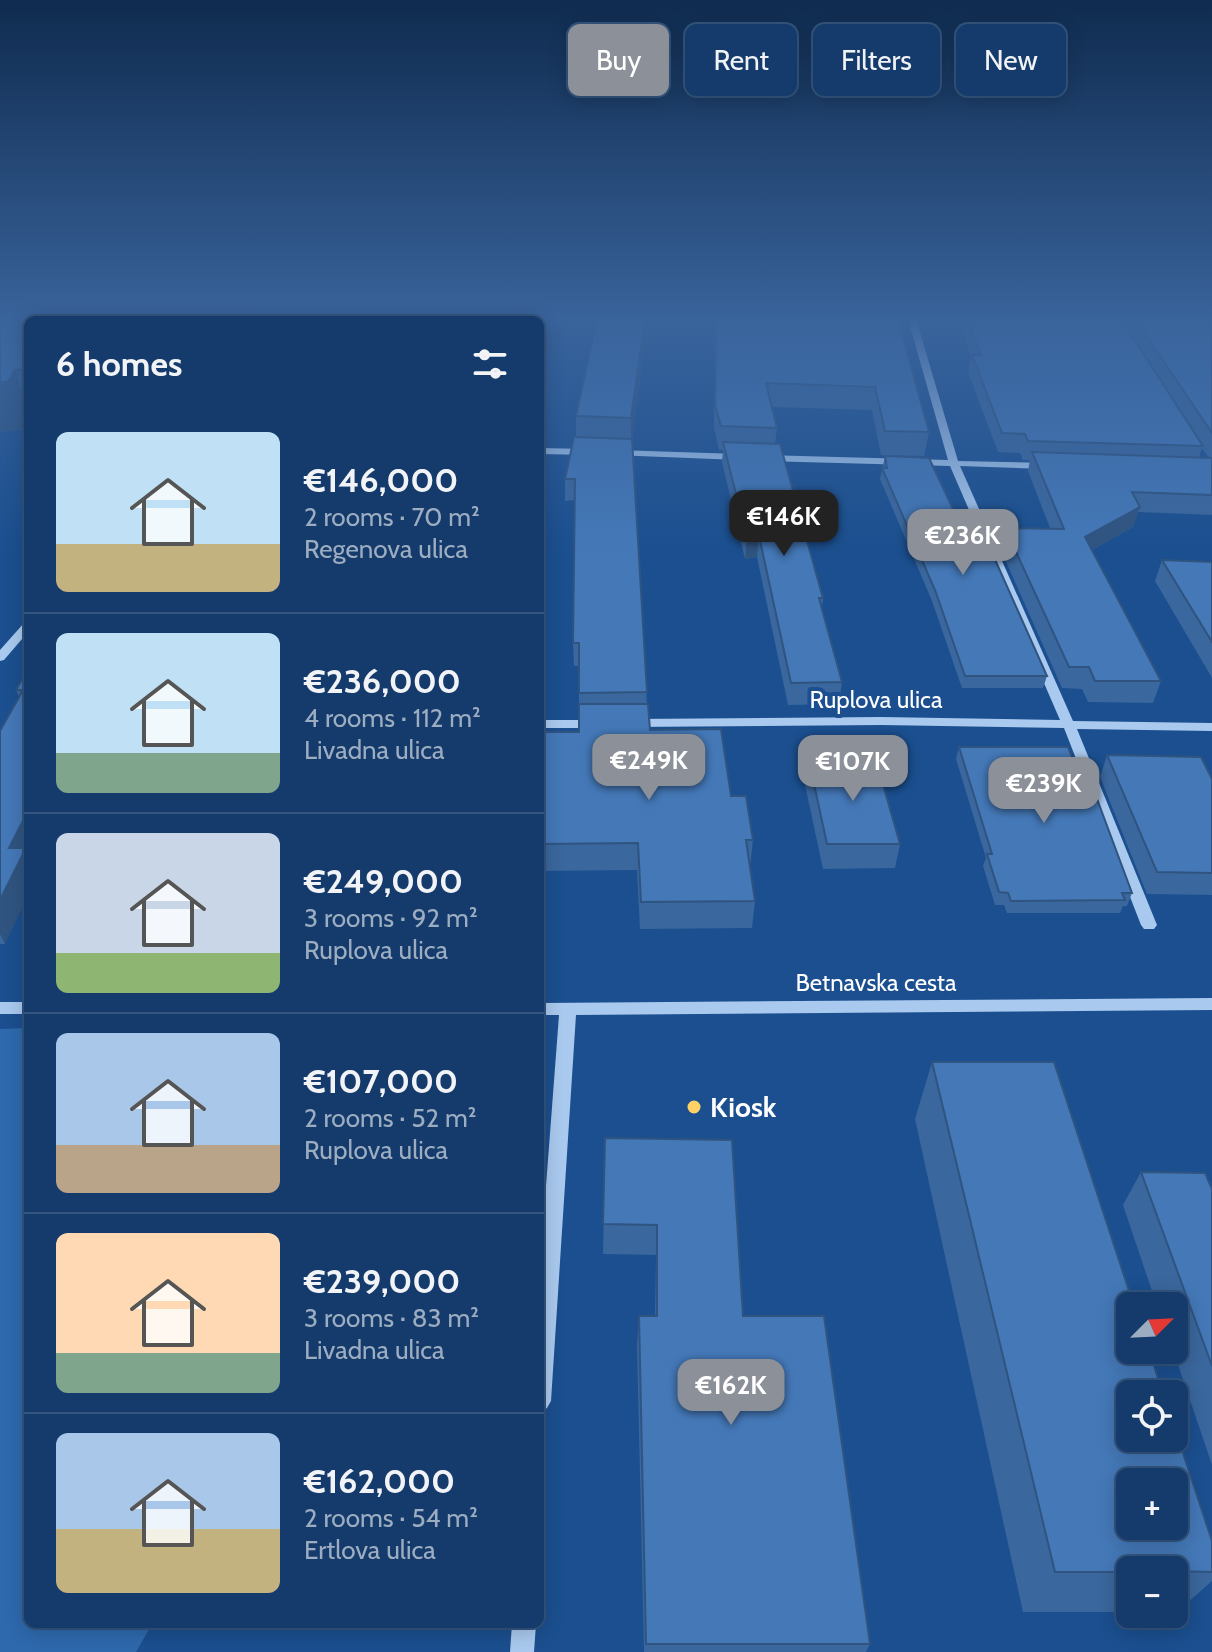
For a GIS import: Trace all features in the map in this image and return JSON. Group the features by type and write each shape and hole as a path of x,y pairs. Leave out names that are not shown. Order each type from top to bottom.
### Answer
{"street":[{"path":"934,396 954,464 1068,723 1149,925"},
{"path":"544,451 1065,467"},
{"path":"0,657 24,630"},
{"name":"Ruplova ulica","path":"544,724 1068,723 1212,727"},
{"name":"Betnavska cesta","path":"544,1009 1212,1004"},
{"path":"0,1008 24,1008"},
{"path":"544,1345 568,1009"},
{"path":"522,1652 524,1628"}],"shaded area":[{"path":"24,1028 24,1628 150,1628 136,1652 0,1652 0,1029"}],"building":[{"path":"580,396 634,396 631,418 576,416"},
{"path":"715,396 769,396 777,428 721,426"},
{"path":"877,396 919,396 929,432 885,431"},
{"path":"988,396 1171,396 1203,446 1028,441 1025,434 1002,433"},
{"path":"1187,396 1212,396 1212,433"},
{"path":"574,437 632,439 647,692 579,693 579,643 573,643 575,479 565,479"},
{"path":"723,442 780,444 823,598 819,598 842,682 791,683 759,536 747,538"},
{"path":"1032,452 1212,458 1212,495 1132,492 1140,507 1085,537 1161,681 1095,681 1089,667 1069,667 1005,528 1064,529"},
{"path":"885,456 929,458 966,537 985,537 1047,676 965,676 935,590 882,468 887,468"},
{"path":"1162,560 1212,562 1212,642"},
{"path":"24,676 24,819 9,848 24,848 24,852 0,900 0,731 23,690 16,690"},
{"path":"579,704 648,704 650,730 721,729 731,796 746,796 753,840 746,840 755,901 641,902 638,843 544,844 544,732 579,732"},
{"path":"959,747 1068,747 1075,764 1084,764 1132,893 1122,893 1125,900 1011,901 1008,893 999,892 987,854 992,854"},
{"path":"1107,755 1201,757 1212,779 1212,873 1157,872"},
{"path":"876,760 900,844 827,844 809,761"},
{"path":"932,1062 1054,1062 1129,1292 1116,1292 1116,1364 1153,1364 1159,1380 1116,1380 1116,1452 1183,1452 1188,1468 1116,1468 1116,1540 1188,1540 1188,1468 1212,1541 1212,1572 1188,1571 1188,1556 1116,1556 1116,1572 1055,1572"},
{"path":"605,1138 732,1140 743,1316 824,1316 870,1644 646,1644 639,1316 657,1316 657,1225 603,1224"},
{"path":"1141,1172 1205,1173 1212,1189 1212,1366 1188,1300 1188,1292 1185,1292"}],"place":[{"name":"Kiosk","path":"694,1107"}]}
